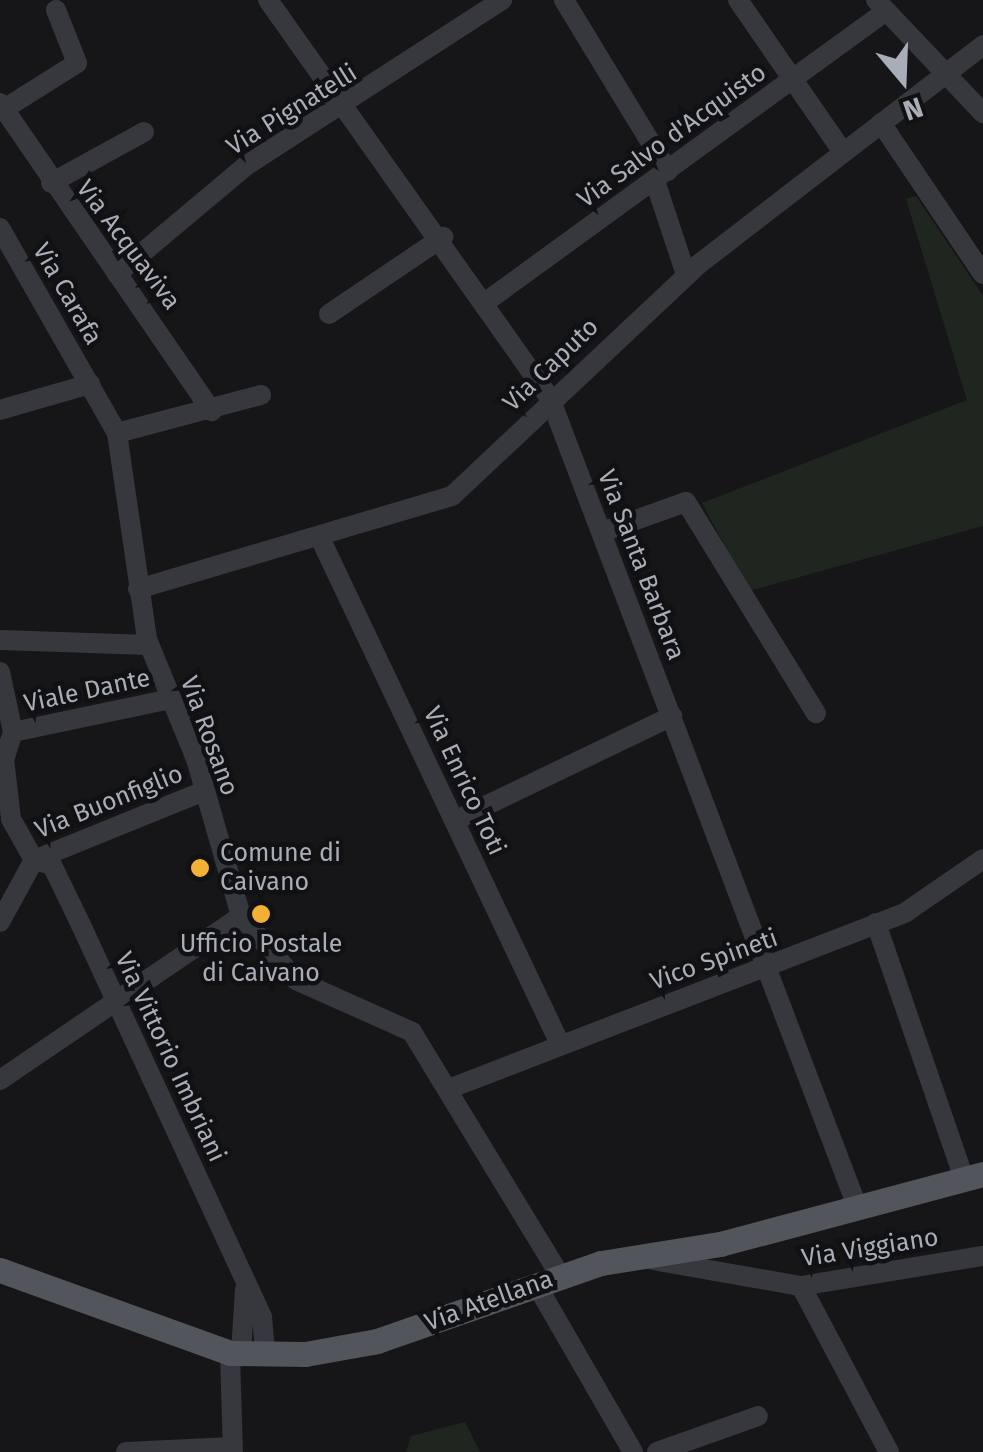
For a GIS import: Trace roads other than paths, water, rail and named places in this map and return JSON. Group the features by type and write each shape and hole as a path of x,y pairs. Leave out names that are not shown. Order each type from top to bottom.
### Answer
{"main road":[{"name":"Via Atellana","path":"0,1270 245,1353 377,1341 548,1279 646,1259 974,1177"}],"street":[{"name":"Via Santa Barbara","path":"268,0 443,237 550,398 857,1206"},
{"name":"Via Pignatelli","path":"117,274 247,165 346,108 502,0"},
{"path":"564,0 661,176 686,276"},
{"path":"738,0 844,152"},
{"path":"881,5 983,113"},
{"name":"Via Salvo d'Acquisto","path":"487,301 793,79 881,5"},
{"name":"Via Acquaviva","path":"56,10 78,62 2,106 51,183 212,411"},
{"name":"Via Caputo","path":"138,589 321,540 452,496 550,398 686,276 983,45"},
{"path":"881,123 983,274"},
{"path":"51,183 144,132"},
{"name":"Via Carafa","path":"0,228 90,384"},
{"path":"329,314 443,237"},
{"path":"0,410 90,384"},
{"name":"Via Rosano","path":"90,384 118,433 149,645 204,791 241,916 296,980 412,1032 451,1088 633,1452"},
{"path":"118,433 212,411 261,394"},
{"path":"602,532 686,502 816,713"},
{"name":"Via Enrico Toti","path":"321,540 560,1044"},
{"path":"0,640 149,645"},
{"path":"0,672 13,732 2,759"},
{"name":"Viale Dante","path":"13,732 170,699"},
{"path":"456,820 672,716"},
{"name":"Via Vittorio Imbriani","path":"2,759 15,830 34,860 52,865 244,1290 266,1330 245,1353"},
{"name":"Via Buonfiglio","path":"34,860 204,791"},
{"name":"Vico Spineti","path":"451,1088 876,924 983,858"},
{"path":"0,922 34,860"},
{"path":"0,1080 241,916"},
{"path":"876,924 974,1177"},
{"name":"Via Viggiano","path":"646,1259 801,1286 983,1256"},
{"path":"801,1286 889,1452"},
{"name":"Via Vittorio Imbriani","path":"244,1290 245,1353"},
{"path":"126,1452 233,1450 245,1353"},
{"path":"658,1452 758,1416"}],"place":[{"name":"Comune di Caivano","path":"200,868"},
{"name":"Ufficio Postale di Caivano","path":"261,914"}]}
